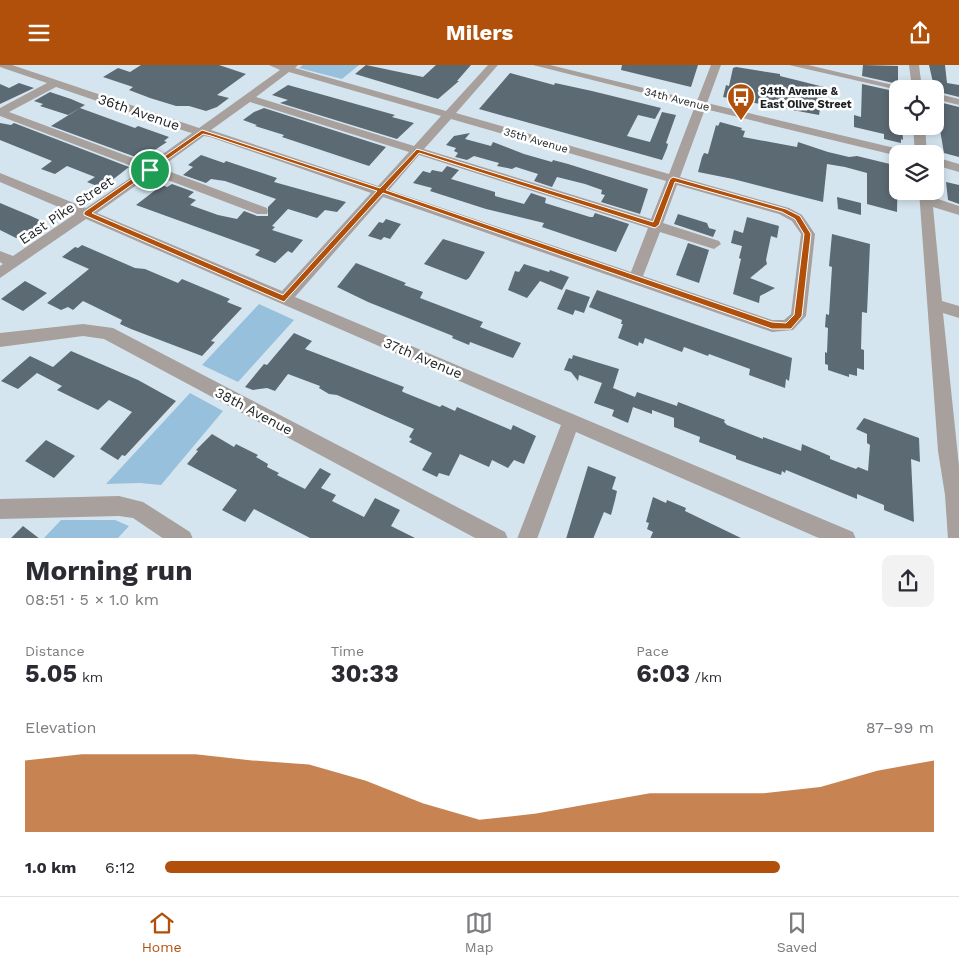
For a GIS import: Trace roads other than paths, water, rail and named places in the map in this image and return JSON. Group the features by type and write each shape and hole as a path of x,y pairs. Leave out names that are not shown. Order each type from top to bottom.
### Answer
{"street":[{"name":"36th Avenue","path":"3,65 381,191 772,326 788,326"},
{"name":"35th Avenue","path":"274,65 290,67 784,211 797,218 808,234 798,316 788,326"},
{"path":"284,299 493,65"},
{"name":"34th Avenue","path":"538,65 889,151"},
{"path":"635,279 716,65"},
{"path":"794,65 889,86"},
{"path":"914,65 916,80"},
{"name":"East Pike Street","path":"0,273 150,170 290,67"},
{"path":"0,112 55,83"},
{"path":"249,98 714,244"},
{"path":"944,98 959,102"},
{"path":"0,112 262,211"},
{"path":"944,164 959,168"},
{"name":"37th Avenue","path":"0,177 844,538"},
{"path":"926,200 947,451 955,495 958,538"},
{"path":"935,200 959,211"},
{"path":"0,256 14,263"},
{"path":"935,305 959,312"},
{"name":"38th Avenue","path":"0,340 83,330 107,333 496,538"},
{"path":"527,538 572,421"},
{"path":"0,509 120,506 136,509 181,538"}],"place":[{"name":"34th Avenue & East Olive Street","path":"741,121"}]}
